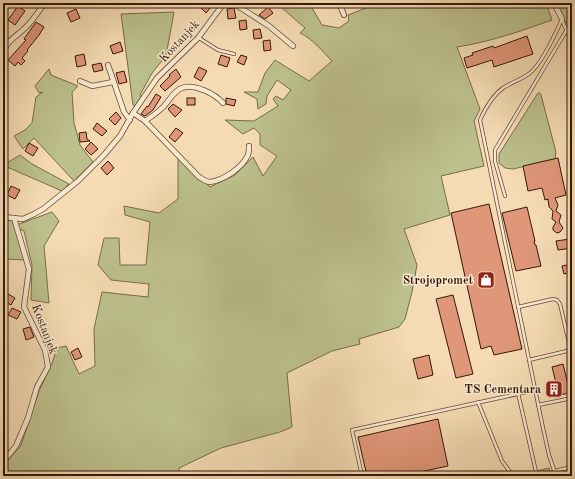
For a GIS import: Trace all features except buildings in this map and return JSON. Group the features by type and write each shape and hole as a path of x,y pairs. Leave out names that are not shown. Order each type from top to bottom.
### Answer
{"street":[{"path":"3,52 4,48 28,25 45,3"},
{"name":"Kostanjek","path":"3,217 23,219 38,212 78,181 104,155 120,136 133,113 157,78 198,38 224,3"},
{"path":"233,3 269,26 293,46"},
{"path":"339,3 344,15"},
{"path":"554,3 562,19"},
{"path":"108,64 124,112 130,120"},
{"path":"80,81 92,86 113,82"},
{"path":"146,121 163,107 180,88 186,87 209,92 223,103"},
{"path":"133,113 146,121 205,181 210,182 218,180 231,173 244,162 249,154 249,146"},
{"name":"Kostanjek","path":"3,462 16,446 28,418 37,387 48,367 45,350 24,306 28,269 14,218"}],"lane":[{"path":"562,19 572,43"},
{"path":"556,476 549,455 538,404 480,120 484,112 503,88 530,73 536,67 554,37 562,19"},
{"path":"505,196 495,161 494,150 566,31"},
{"path":"198,38 218,50 234,54"},
{"path":"518,306 553,299 557,300 560,304 570,343 567,351 529,360"},
{"path":"362,476 352,430 536,390"},
{"path":"518,393 537,476"},
{"path":"538,404 572,398"},
{"path":"478,402 502,461 513,476"},
{"path":"554,471 572,467"}],"green space":[{"path":"285,3 309,3 322,25 339,28 349,21 348,15 379,3 546,3 552,20 493,39 457,47 480,109 474,121 484,166 441,176 450,215 404,229 417,265 405,319 399,327 359,339 360,344 332,351 287,373 292,427 280,432 221,448 179,468 180,476 3,476 3,466 21,445 39,391 57,348 66,346 79,374 95,366 94,329 102,292 148,297 149,284 111,280 98,265 104,238 119,238 120,265 146,265 150,222 125,215 124,206 159,213 178,199 178,158 210,187 235,175 253,157 263,176 277,156 260,145 260,134 254,128 243,134 225,120 254,121 278,106 273,99 276,96 283,100 291,90 277,80 267,96 266,104 258,109 257,99 244,92 258,92 265,73 275,60 309,81 332,61 313,42 300,33 305,28 282,8"},
{"path":"557,3 568,3 572,14 572,36"},
{"path":"174,12 166,56 152,73 140,95 141,97 135,106 133,105 121,14"},
{"path":"49,69 51,75 78,86 72,92 74,123 80,145 93,162 74,181 34,138 23,149 14,136 25,130 32,123 36,97 43,92 39,93 35,86"},
{"path":"538,93 541,95 556,152 555,159 513,169 505,168 499,163 499,154"},
{"path":"20,155 32,164 69,184 62,191 7,167 5,164"},
{"path":"52,212 59,221 44,246 49,303 31,300 32,265 24,231 14,226"},
{"path":"12,220 25,260 3,259 3,221"},
{"path":"549,468 552,476 516,476"}],"place":[{"name":"Strojopromet","path":"486,280"},
{"name":"TS Cementara","path":"554,389"}]}
